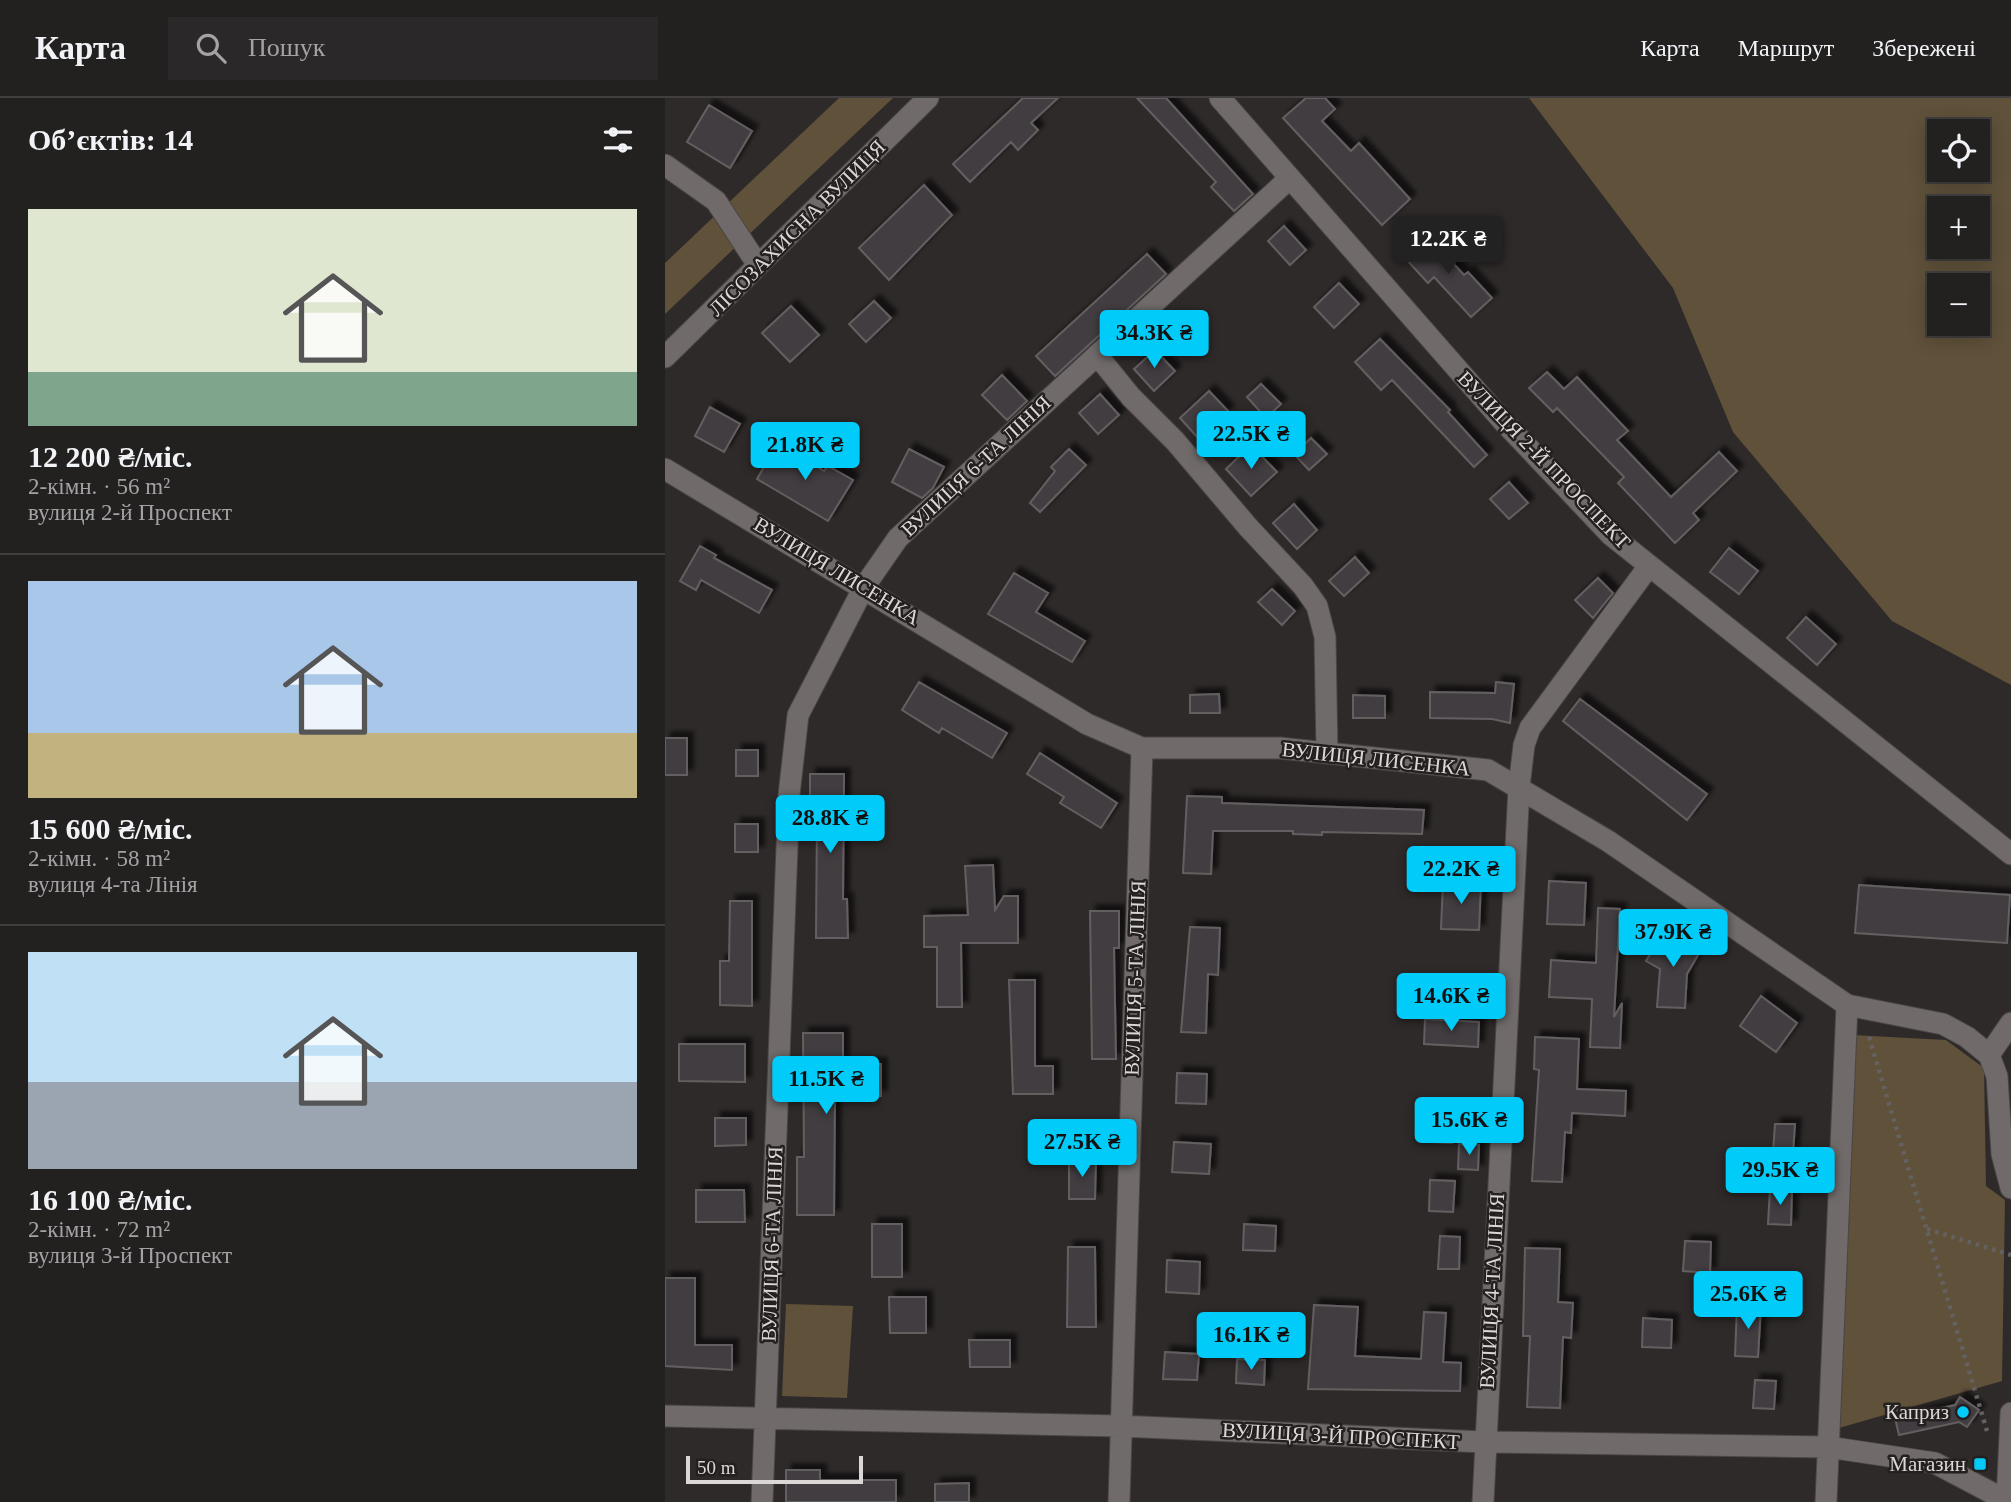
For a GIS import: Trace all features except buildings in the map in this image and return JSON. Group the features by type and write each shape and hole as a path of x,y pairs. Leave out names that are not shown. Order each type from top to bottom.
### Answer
{"street":[{"name":"ЛІСОЗАХИСНА ВУЛИЦЯ","path":"665,357 928,98"},
{"name":"ВУЛИЦЯ 2-Й ПРОСПЕКТ","path":"1220,98 1502,420 1611,535 2011,854"},
{"path":"665,165 716,201 758,265"},
{"name":"ВУЛИЦЯ 6-ТА ЛІНІЯ","path":"762,1502 789,795 798,715 864,587 898,538 1290,178"},
{"path":"1097,355 1131,397 1175,441 1248,527 1303,586 1317,606 1325,637 1327,752"},
{"name":"ВУЛИЦЯ ЛИСЕНКА","path":"665,469 1087,724 1142,748 1280,748 1488,770 1608,841 1854,1007 1943,1024 1967,1037 1989,1055"},
{"name":"ВУЛИЦЯ 4-ТА ЛІНІЯ","path":"1483,1502 1519,787 1524,745 1530,728 1649,565"},
{"name":"ВУЛИЦЯ 5-ТА ЛІНІЯ","path":"1119,1502 1142,748"},
{"path":"1826,1502 1854,1007"},
{"path":"2011,1023 1989,1055 1997,1076 2002,1154 2011,1188"},
{"path":"2008,1501 2011,1413"},
{"name":"ВУЛИЦЯ 3-Й ПРОСПЕКТ","path":"665,1416 1120,1426 1484,1442 1828,1447 1935,1463 2008,1501"}],"path":[{"path":"1854,1007 1926,1229 1988,1436"},
{"path":"1926,1229 2011,1255"}],"shaded area":[{"path":"839,98 893,98 665,314 665,263"},
{"path":"1529,98 2011,98 2011,685 1892,621 1733,432 1673,288"},
{"path":"1853,1035 1946,1040 1984,1068 1986,1186 2005,1200 2002,1381 1839,1428"},
{"path":"786,1304 853,1306 847,1398 782,1396"}],"place":[{"name":"Каприз","path":"1963,1412"},
{"name":"Магазин","path":"1980,1464"}]}
